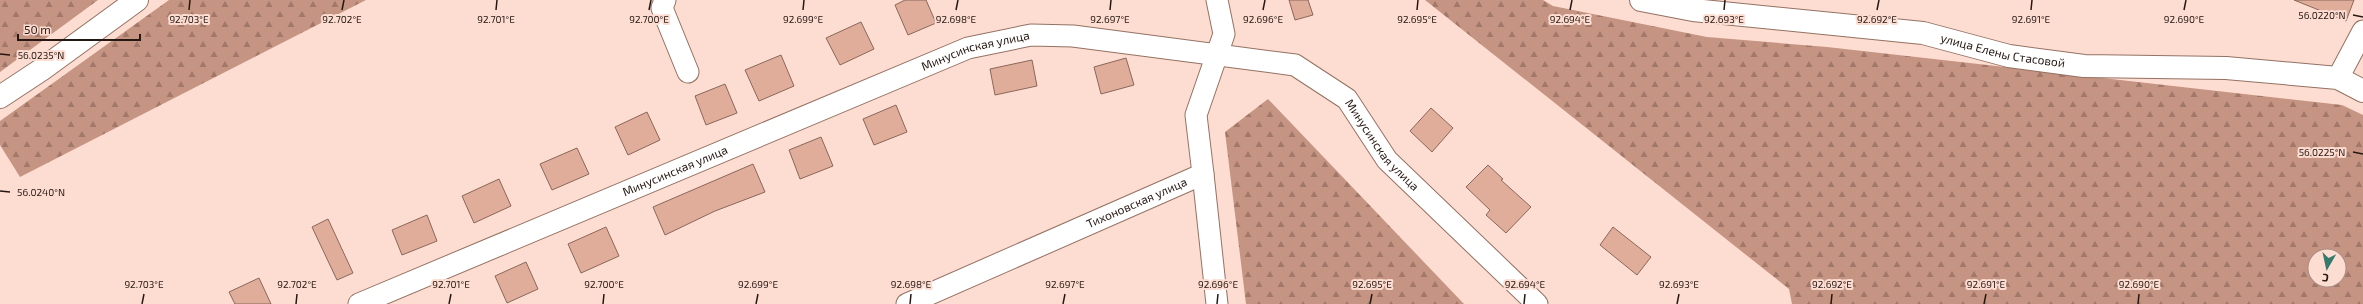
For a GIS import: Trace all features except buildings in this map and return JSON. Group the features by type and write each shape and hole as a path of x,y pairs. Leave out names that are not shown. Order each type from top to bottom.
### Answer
{"main road":[{"path":"0,97 41,70 137,0"},
{"name":"улица Елены Стасовой","path":"1641,0 1695,5 1923,33 2009,56 2084,66 2226,68 2338,78 2363,91"}],"street":[{"path":"665,0 662,8 688,72"},
{"name":"Тихоновская улица","path":"906,304 1203,174 1196,115 1215,56 1224,34 1217,0"},
{"path":"2338,78 2363,31"},
{"name":"Минусинская улица","path":"359,304 968,48 1031,35 1073,36 1215,56 1295,65 1347,99 1387,160 1536,304"},
{"path":"1203,174 1217,304"}],"green space":[{"path":"0,0 98,0 0,72"},
{"path":"169,0 366,0 20,177 0,145 0,121"},
{"path":"1425,0 1543,0 1553,6 1707,37 1827,47 2342,105 2363,115 2363,304 1792,304 1789,289"},
{"path":"1268,99 1464,304 1246,304 1225,132"}]}
